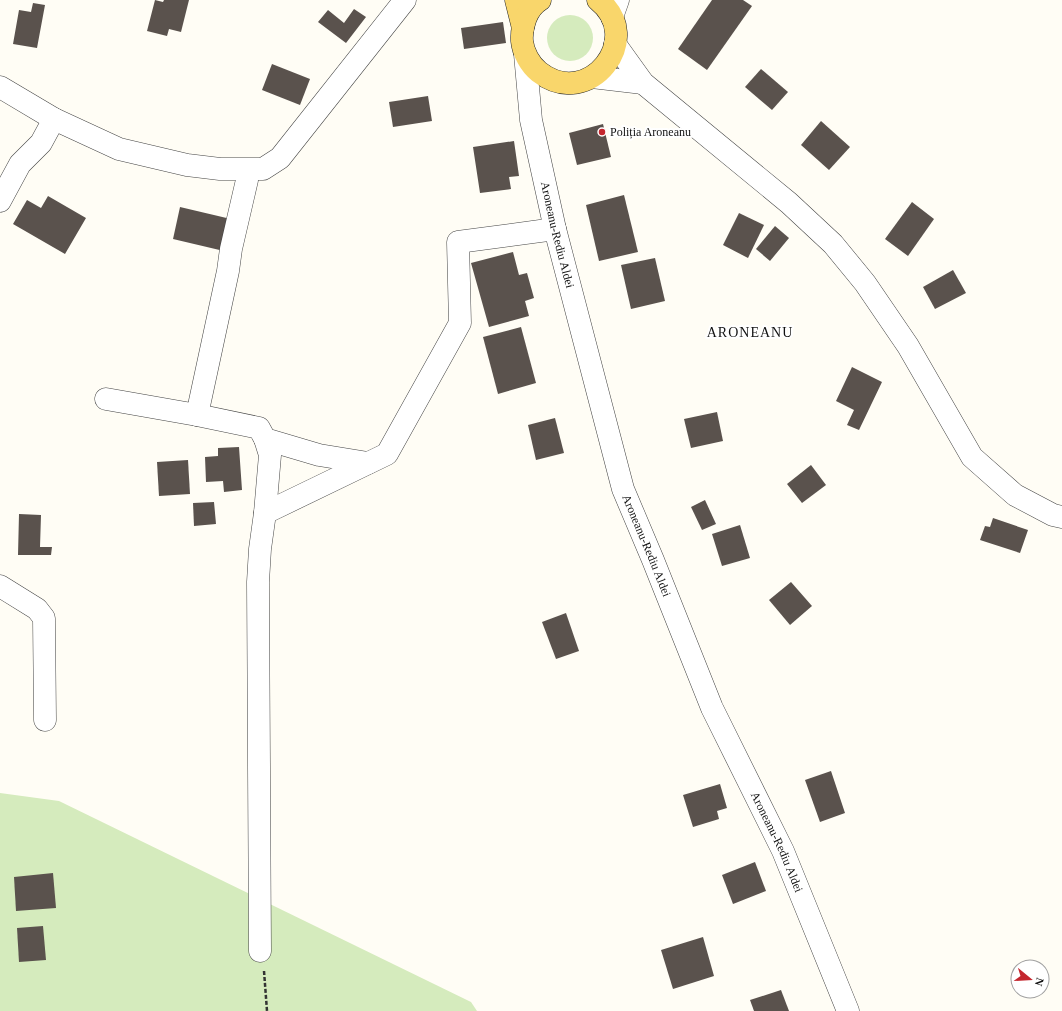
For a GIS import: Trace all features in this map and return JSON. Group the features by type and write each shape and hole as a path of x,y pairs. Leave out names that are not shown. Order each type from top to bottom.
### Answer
{"main road":[{"path":"516,0 523,28"},
{"path":"540,0 528,13 523,28 522,41 526,54 537,70 554,81 573,83 592,77 603,68 611,57 615,44 615,8 604,5 598,0"}],"street":[{"path":"0,87 54,119 119,150 186,164 220,169 263,169 280,158 405,0"},
{"path":"615,44 644,83 790,203 832,244 865,283 908,346 972,457 1015,495 1053,515 1062,517"},
{"name":"Aroneanu-Rediu Aldei","path":"526,54 531,120 555,229 622,489 653,560 712,708 783,851 848,1011"},
{"path":"592,77 644,83"},
{"path":"531,120 538,95 554,81"},
{"path":"0,202 20,164 42,143 54,119"},
{"path":"197,415 228,271 231,249 247,180 247,170"},
{"path":"265,513 387,454 460,323 458,242 555,229"},
{"path":"106,399 197,415 259,428 265,439 270,455 258,582 260,951"},
{"path":"265,439 319,455 368,463"},
{"path":"0,586 37,609 44,618 45,720"}],"path":[{"path":"260,951 266,988 267,1011"}],"green space":[{"path":"575,15 579,16 589,25 592,29 592,47 583,57 575,61 565,61 557,57 548,47 547,33 551,25 561,16"},
{"path":"0,793 59,801 471,1002 477,1011 0,1011"}],"building":[{"path":"155,0 163,2 164,0 189,0 181,32 169,29 167,36 147,31"},
{"path":"712,0 743,0 752,6 707,70 678,49"},
{"path":"33,3 45,5 37,48 13,44 19,10 31,12"},
{"path":"354,9 366,17 346,43 318,22 328,10 344,23"},
{"path":"503,22 506,43 464,49 461,28"},
{"path":"272,64 310,79 300,105 262,90"},
{"path":"761,69 788,92 772,110 745,87"},
{"path":"428,96 432,121 393,127 389,102"},
{"path":"821,121 850,147 829,170 801,145"},
{"path":"603,124 611,157 577,165 569,133"},
{"path":"514,141 519,176 509,177 511,189 480,193 473,147"},
{"path":"624,195 638,252 599,261 586,205"},
{"path":"48,196 86,218 65,254 13,224 27,200 41,208"},
{"path":"912,202 934,219 908,256 885,239"},
{"path":"180,207 235,220 228,252 173,239"},
{"path":"739,213 764,225 748,258 723,245"},
{"path":"775,226 789,238 770,261 756,249"},
{"path":"513,252 519,275 527,273 534,298 525,301 529,316 489,327 471,263"},
{"path":"655,258 665,301 631,309 621,265"},
{"path":"953,270 966,293 935,309 923,287"},
{"path":"521,327 536,383 498,394 483,337"},
{"path":"852,367 882,382 859,430 847,425 854,410 836,401"},
{"path":"717,412 723,441 691,448 684,419"},
{"path":"555,418 564,453 536,460 528,425"},
{"path":"239,447 242,490 224,492 223,481 206,482 205,457 218,456 218,448"},
{"path":"188,460 190,494 159,496 157,462"},
{"path":"811,465 826,485 802,503 787,484"},
{"path":"705,500 716,524 702,530 691,507"},
{"path":"214,502 216,524 194,526 193,503"},
{"path":"19,514 41,515 40,547 52,547 51,555 18,555"},
{"path":"993,518 1028,530 1020,553 980,540 985,526 990,527"},
{"path":"740,525 750,558 722,566 712,534"},
{"path":"791,582 812,606 790,625 769,600"},
{"path":"566,613 579,651 556,659 542,622"},
{"path":"831,771 845,813 820,822 805,780"},
{"path":"720,784 727,808 717,811 719,819 693,827 683,795"},
{"path":"755,862 766,891 733,904 722,875"},
{"path":"53,873 56,908 16,911 14,877"},
{"path":"43,926 46,960 19,962 17,928"},
{"path":"703,937 714,976 673,989 661,950"},
{"path":"781,990 789,1011 754,1011 750,1000"}],"place":[{"name":"Poliția Aroneanu","path":"602,132"}],"district":[{"name":"ARONEANU","path":"750,332"}]}
